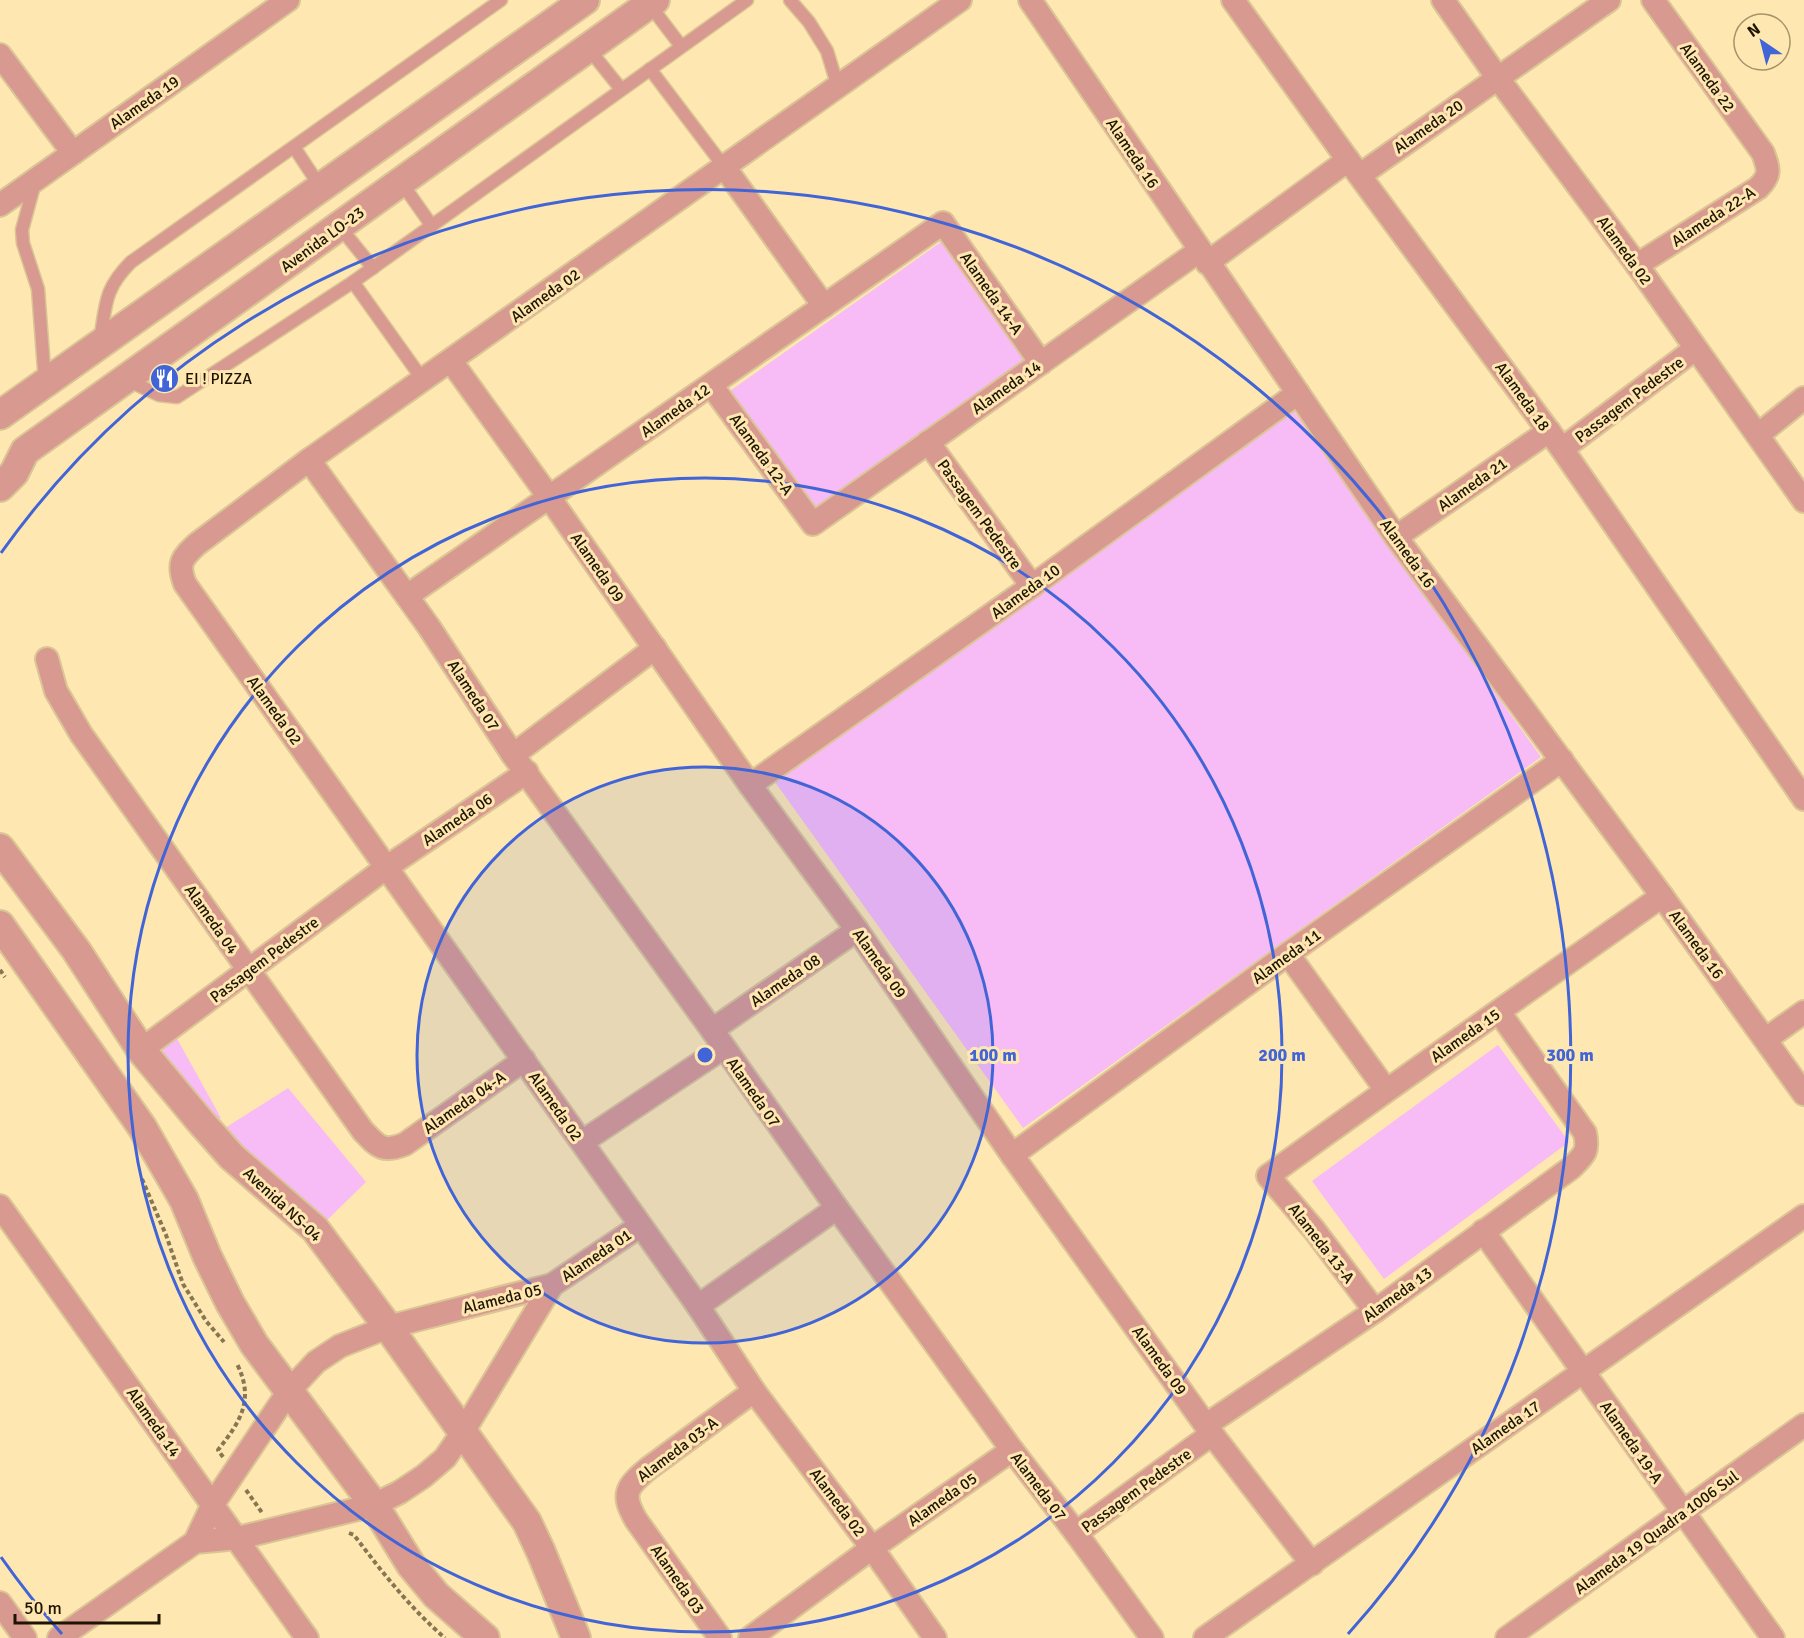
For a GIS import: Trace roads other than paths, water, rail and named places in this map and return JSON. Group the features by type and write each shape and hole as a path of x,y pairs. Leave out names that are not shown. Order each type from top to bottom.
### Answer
{"street":[{"name":"Alameda 19","path":"0,205 288,0"},
{"name":"Alameda 02","path":"935,1638 872,1548 754,1391 698,1306 524,1059 185,584 179,570 184,556 197,544 309,460 960,0"},
{"name":"Alameda 16","path":"1030,0 1396,537 1662,896 1804,1094"},
{"name":"Alameda 18","path":"1233,0 1555,440 1804,798"},
{"name":"Alameda 02","path":"1443,0 1497,77 1637,265 1804,501"},
{"path":"1497,77 1609,0"},
{"name":"Alameda 22","path":"1653,0 1763,153"},
{"name":"Avenida LO-23","path":"0,487 14,473 25,451 652,2"},
{"path":"0,415 321,188 568,8"},
{"path":"0,55 73,153"},
{"name":"Alameda 20","path":"1354,167 1497,77"},
{"name":"Alameda 22-A","path":"1637,265 1758,188 1766,180 1768,172 1763,153"},
{"path":"1203,257 1354,167"},
{"path":"725,168 824,306"},
{"name":"Alameda 12","path":"403,591 549,497 943,223"},
{"name":"Alameda 14-A","path":"943,223 1041,363"},
{"name":"Alameda 14","path":"813,524 1041,363 1203,257"},
{"name":"Passagem Pedestre","path":"1555,440 1695,349"},
{"name":"Alameda 09","path":"451,361 750,785 857,930 1012,1155 1209,1429 1312,1564"},
{"name":"Alameda 12-A","path":"711,385 813,524"},
{"name":"Alameda 10","path":"750,785 1032,586 1298,393"},
{"path":"1758,435 1804,398"},
{"name":"Alameda 21","path":"1396,537 1555,440"},
{"name":"Passagem Pedestre","path":"928,442 1032,586"},
{"path":"309,460 403,591"},
{"name":"Alameda 07","path":"403,591 520,764 837,1208 1012,1450 1076,1533"},
{"path":"520,764 655,648"},
{"name":"Alameda 04","path":"47,659 56,691 81,734 368,1137 382,1148 392,1149 405,1144"},
{"name":"Alameda 11","path":"1012,1155 1288,954 1562,760"},
{"name":"Alameda 06","path":"387,867 520,764"},
{"name":"Avenida NS-04","path":"0,848 75,950 141,1050 232,1157 315,1229 388,1327 527,1522 576,1638"},
{"name":"Passagem Pedestre","path":"141,1050 387,867"},
{"name":"Alameda 15","path":"1268,1176 1662,896"},
{"path":"0,925 160,1156 184,1200 207,1256 230,1303 254,1344 374,1505 411,1565 436,1595 485,1638"},
{"name":"Alameda 08","path":"717,1039 857,930"},
{"path":"1288,954 1386,1090"},
{"name":"Alameda 13","path":"1209,1429 1571,1168 1583,1156 1588,1146 1585,1133 1499,1012"},
{"path":"1766,1039 1804,1012"},
{"path":"582,1142 717,1039"},
{"name":"Alameda 04-A","path":"405,1144 524,1059"},
{"name":"Alameda 13-A","path":"1268,1176 1315,1231 1375,1311"},
{"name":"Alameda 14","path":"0,1206 307,1638"},
{"path":"698,1306 837,1208"},
{"name":"Alameda 17","path":"1205,1638 1804,1216"},
{"name":"Alameda 01","path":"552,1285 640,1226"},
{"path":"1483,1231 1582,1372"},
{"name":"Alameda 05","path":"59,1638 195,1542 213,1504 290,1391 324,1356 340,1346 388,1327 552,1285"},
{"name":"Alameda 05","path":"195,1542 238,1538 374,1505 424,1476 445,1458 463,1432 552,1285"},
{"name":"Alameda 19-A","path":"1582,1372 1682,1512"},
{"name":"Alameda 03-A","path":"636,1520 627,1503 634,1480 754,1391"},
{"name":"Alameda 19 Quadra 1006 Sul","path":"1507,1638 1804,1425"},
{"name":"Passagem Pedestre","path":"1152,1638 1076,1533 1209,1429"},
{"name":"Alameda 05","path":"872,1548 1012,1450"},
{"path":"1682,1512 1773,1638"},
{"name":"Alameda 03","path":"636,1520 720,1638"},
{"path":"750,1638 872,1548"},
{"path":"0,1603 25,1638"}],"lane":[{"path":"99,345 108,294 116,278 131,262 501,0"},
{"path":"126,379 159,395 177,397 353,282 747,0"},
{"path":"790,0 809,22 827,51 838,87"},
{"path":"652,2 681,46"},
{"path":"588,48 621,88"},
{"path":"650,69 725,168"},
{"path":"294,147 321,188"},
{"path":"35,180 22,230 23,243 38,289 45,383"},
{"path":"401,182 432,226"},
{"path":"339,226 373,268"},
{"path":"353,282 423,380"}],"place":[{"name":"EI ! PIZZA","path":"164,378"}]}
